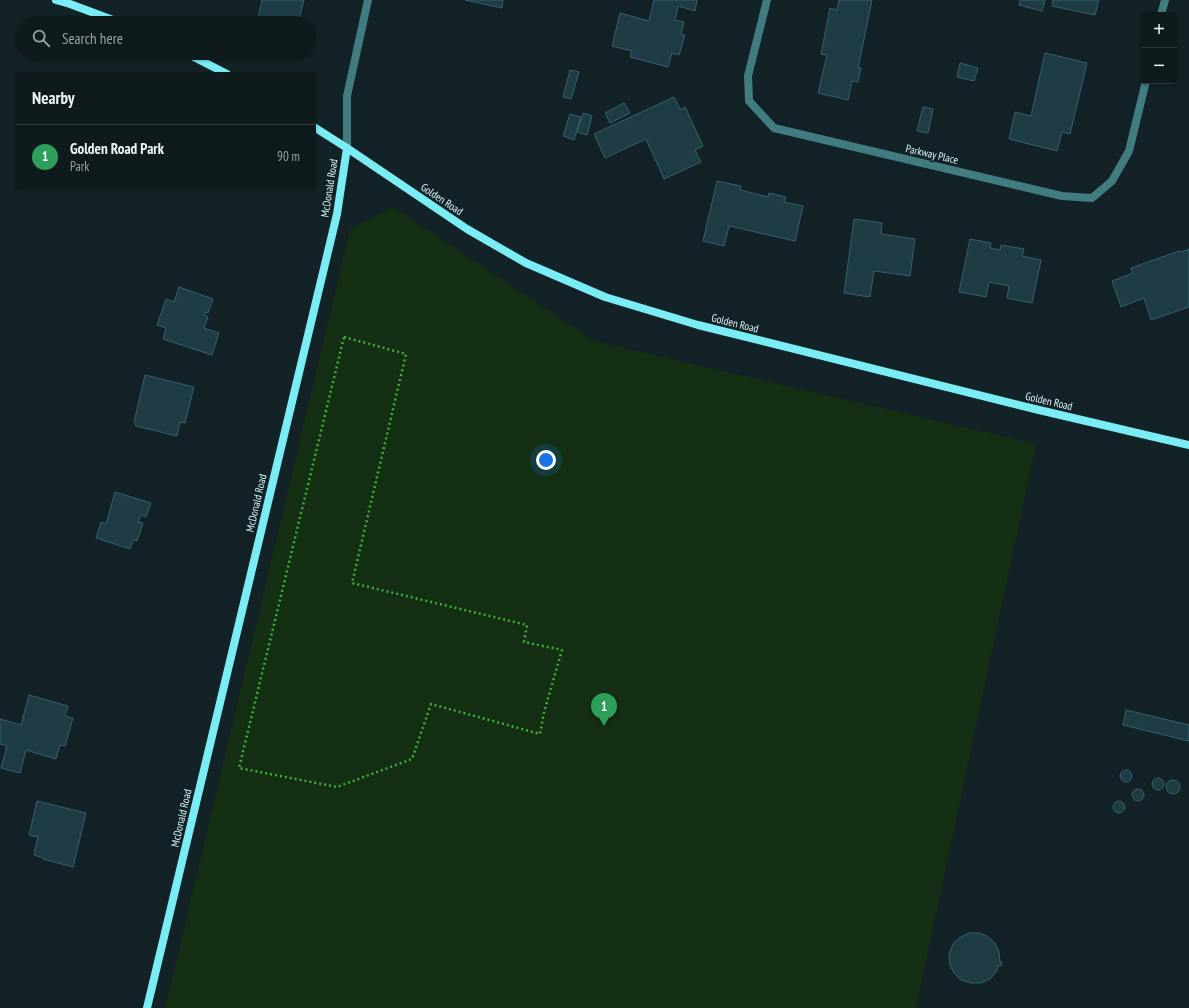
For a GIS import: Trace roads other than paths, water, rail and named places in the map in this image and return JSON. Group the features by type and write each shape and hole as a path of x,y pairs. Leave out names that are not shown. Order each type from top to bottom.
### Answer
{"street":[{"path":"56,0 70,2 104,16"},
{"name":"McDonald Road","path":"147,1008 337,214 347,148 346,96 368,0"},
{"name":"Parkway Place","path":"767,0 748,76 749,101 774,128 1062,196 1092,198 1112,181 1129,151 1145,84"},
{"path":"1163,12 1165,0"},
{"path":"200,60 223,72"},
{"name":"Golden Road","path":"316,129 347,148 467,229 520,260 605,297 698,325 1031,408 1189,445"}],"place":[{"name":"Golden Road Park","path":"604,726"}]}
